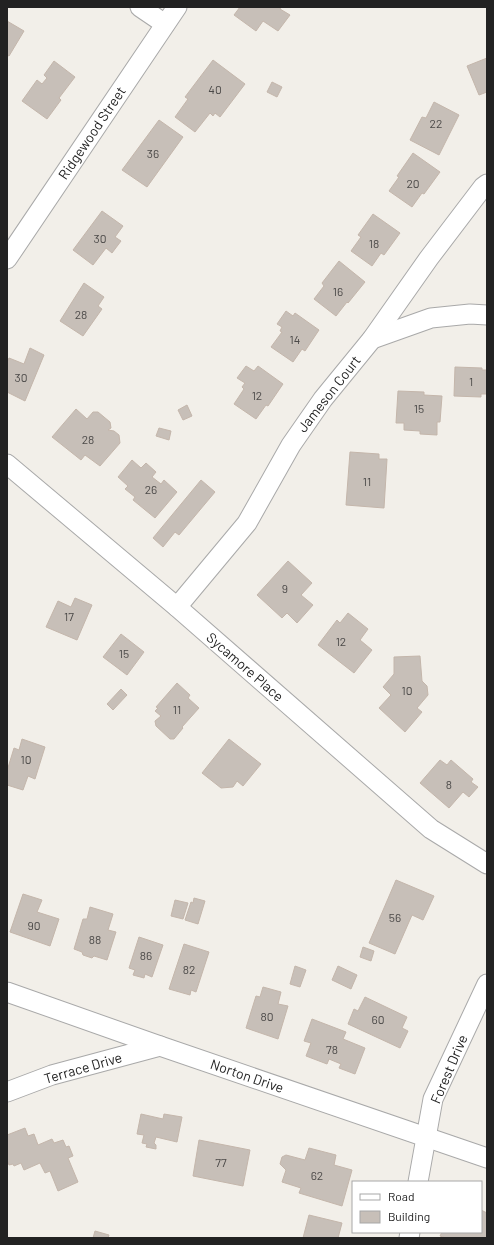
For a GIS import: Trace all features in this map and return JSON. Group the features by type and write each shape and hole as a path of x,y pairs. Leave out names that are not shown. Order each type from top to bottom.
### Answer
{"street":[{"path":"140,7 165,24"},
{"name":"Ridgewood Street","path":"7,259 177,7"},
{"name":"Jameson Court","path":"177,607 247,523 291,445 322,400 372,339 429,258 483,187 487,184"},
{"path":"372,339 431,318 470,314 487,315"},
{"name":"Sycamore Place","path":"7,464 177,607 431,829 487,864"},
{"name":"Forest Drive","path":"418,1181 434,1099 487,984"},
{"name":"Norton Drive","path":"7,992 487,1158"},
{"name":"Terrace Drive","path":"7,1092 52,1075 160,1046"}],"building":[{"path":"240,7 281,7 280,9 290,15 278,31 263,21 256,31 234,15"},
{"path":"7,21 24,31 9,56 7,55"},
{"path":"487,58 487,92 479,95 467,66"},
{"path":"213,60 245,84 220,117 215,113 213,116 210,113 195,132 175,117 188,99 185,97"},
{"path":"54,61 75,77 59,98 61,100 47,119 22,101 37,80 42,84 47,78 44,75"},
{"path":"272,82 282,87 277,97 267,92"},
{"path":"434,102 459,115 439,155 410,140 422,117 426,118"},
{"path":"159,120 183,137 147,187 122,170"},
{"path":"413,153 440,172 424,194 422,193 412,207 389,191 399,177 397,176"},
{"path":"102,211 123,226 115,237 121,241 112,253 106,248 93,265 73,250"},
{"path":"373,214 400,233 384,255 381,253 372,266 351,251 361,237 358,235"},
{"path":"339,261 365,282 336,316 314,299 324,286 322,283"},
{"path":"84,283 104,297 98,306 102,309 83,336 60,321"},
{"path":"286,311 293,316 295,313 319,330 305,351 302,349 293,362 271,347 282,332 280,331 282,327 277,324"},
{"path":"30,348 44,355 25,401 7,392 7,362 9,358 24,364"},
{"path":"246,366 254,371 258,366 283,384 268,406 266,405 256,419 234,404 244,389 242,387 245,383 237,378"},
{"path":"455,367 482,368 482,370 487,370 487,394 481,394 481,397 454,396"},
{"path":"398,391 424,392 424,395 442,396 440,422 437,422 437,435 420,434 420,431 404,430 404,423 396,423"},
{"path":"187,405 192,416 183,420 178,410"},
{"path":"76,409 87,419 93,412 98,412 110,422 111,428 108,430 114,431 119,435 120,443 100,466 85,455 81,460 52,437"},
{"path":"159,428 171,431 169,440 156,436"},
{"path":"350,452 379,454 379,459 387,459 384,508 346,505"},
{"path":"132,460 141,468 146,463 156,472 152,477 161,484 164,480 177,492 155,518 133,500 135,497 125,489 128,486 118,477"},
{"path":"201,480 215,492 179,535 175,532 163,547 153,538"},
{"path":"288,561 312,583 301,595 313,605 297,623 287,613 282,618 257,595"},
{"path":"75,598 92,605 77,640 46,627 58,601 71,607"},
{"path":"348,613 368,629 360,640 372,650 354,673 318,645 337,620 340,623"},
{"path":"121,634 144,652 127,675 103,657"},
{"path":"420,656 422,681 427,686 428,695 417,708 422,712 405,732 379,708 391,695 383,687 394,674 394,657"},
{"path":"177,683 190,695 188,698 199,708 182,727 183,728 174,739 170,739 156,726 155,721 161,716 155,711 158,708 156,707"},
{"path":"121,689 127,695 113,710 107,704"},
{"path":"22,739 45,747 35,779 28,776 23,790 7,785 7,771 14,748 19,750"},
{"path":"229,739 261,764 243,786 237,781 233,787 221,788 202,773"},
{"path":"440,760 447,765 451,760 473,779 471,782 478,787 469,797 463,792 449,808 420,783"},
{"path":"396,880 434,896 423,920 412,915 395,954 369,943"},
{"path":"23,894 42,900 37,912 59,919 50,946 10,932"},
{"path":"194,898 205,901 198,924 185,920 191,902 193,903"},
{"path":"175,900 188,903 183,919 171,916"},
{"path":"90,907 113,914 108,930 116,932 107,960 94,956 92,958 83,955 82,952 74,949 83,919 87,919"},
{"path":"139,937 163,945 152,977 145,974 144,978 133,975 135,970 129,968"},
{"path":"184,944 209,952 196,992 191,990 190,995 169,989"},
{"path":"363,947 374,951 371,961 360,957"},
{"path":"295,966 306,970 300,987 290,984"},
{"path":"338,966 357,975 351,989 332,980"},
{"path":"263,987 281,992 278,1004 288,1006 278,1039 246,1028 256,996 260,997"},
{"path":"365,997 407,1017 402,1028 408,1031 400,1048 348,1024 354,1009 358,1011"},
{"path":"312,1019 346,1032 343,1039 365,1048 355,1074 339,1068 341,1064 329,1059 327,1064 306,1056 311,1043 304,1041"},
{"path":"141,1114 163,1119 164,1114 182,1117 177,1142 156,1137 154,1143 156,1145 156,1149 146,1147 147,1144 142,1143 144,1135 137,1134"},
{"path":"25,1128 28,1136 34,1134 38,1145 52,1139 54,1143 63,1140 66,1147 69,1146 73,1156 68,1158 78,1182 58,1191 50,1171 45,1173 40,1163 24,1170 21,1163 14,1166 13,1164 9,1165 7,1160 7,1135"},
{"path":"199,1140 250,1150 243,1186 193,1176"},
{"path":"309,1148 336,1155 334,1165 352,1170 342,1206 299,1193 301,1188 282,1182 286,1170 280,1164 282,1157 286,1155 305,1160"},
{"path":"482,1210 487,1213 487,1238 446,1238 440,1236 442,1233 482,1233"},
{"path":"309,1215 342,1223 338,1238 303,1238"},
{"path":"95,1231 109,1235 108,1238 93,1238"}]}
